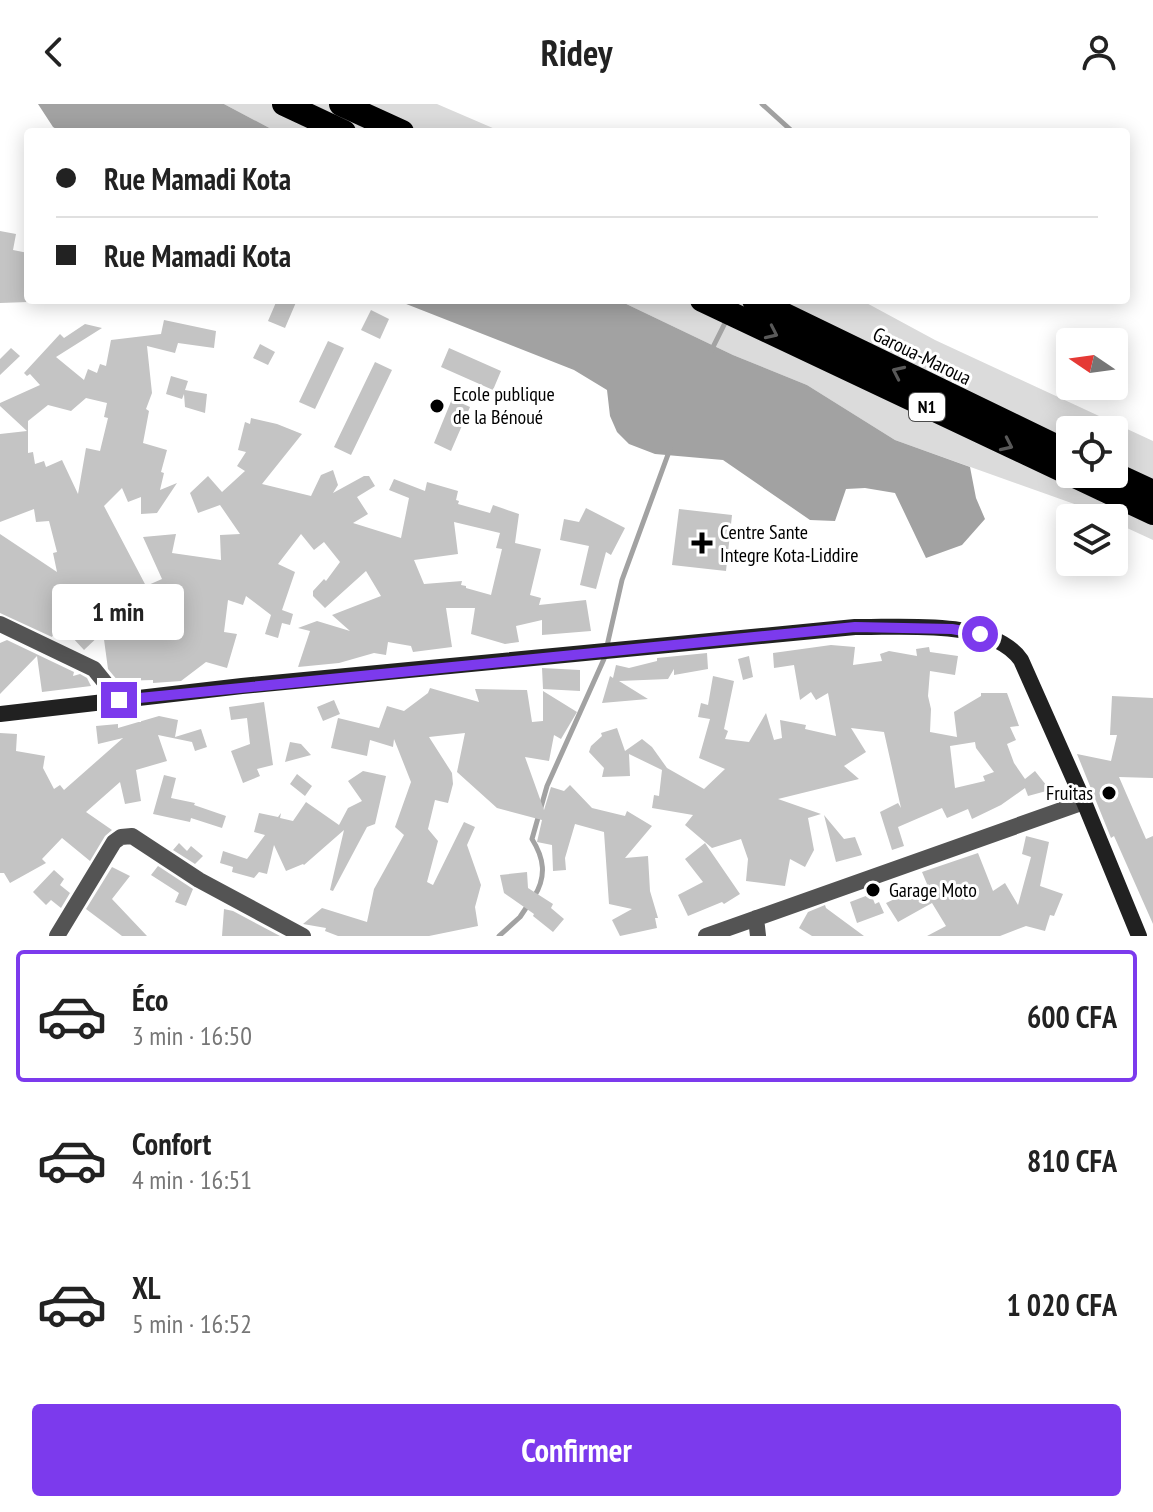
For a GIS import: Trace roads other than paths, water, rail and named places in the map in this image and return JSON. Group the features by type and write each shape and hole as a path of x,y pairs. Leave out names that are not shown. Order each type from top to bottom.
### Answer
{"highway":[{"path":"284,104 335,128"},
{"path":"341,104 393,128"},
{"name":"N1","path":"710,304 1153,513"},
{"name":"Garoua-Maroua","path":"762,304 1056,446"},
{"path":"1128,480 1153,492"}],"main road":[{"path":"0,714 855,627 952,629 990,637 1015,651 1084,802 1139,936"}],"street":[{"path":"0,624 94,669 119,700"},
{"path":"706,936 1084,802"},
{"path":"57,936 114,842 121,837 132,836 199,880 303,936"},
{"path":"756,918 758,936"}],"waterway":[{"path":"762,104 789,128"},
{"path":"711,351 726,321"},
{"path":"534,897 541,882 542,867 532,839 547,786 604,659 622,580 670,449"},
{"path":"499,936 528,905"}],"place":[{"name":"Ecole publique de la Bénoué","path":"437,406"},
{"name":"Centre Sante Integre Kota-Liddire","path":"702,543"},
{"name":"Fruitas","path":"1109,793"},
{"name":"Garage Moto","path":"873,890"}]}
